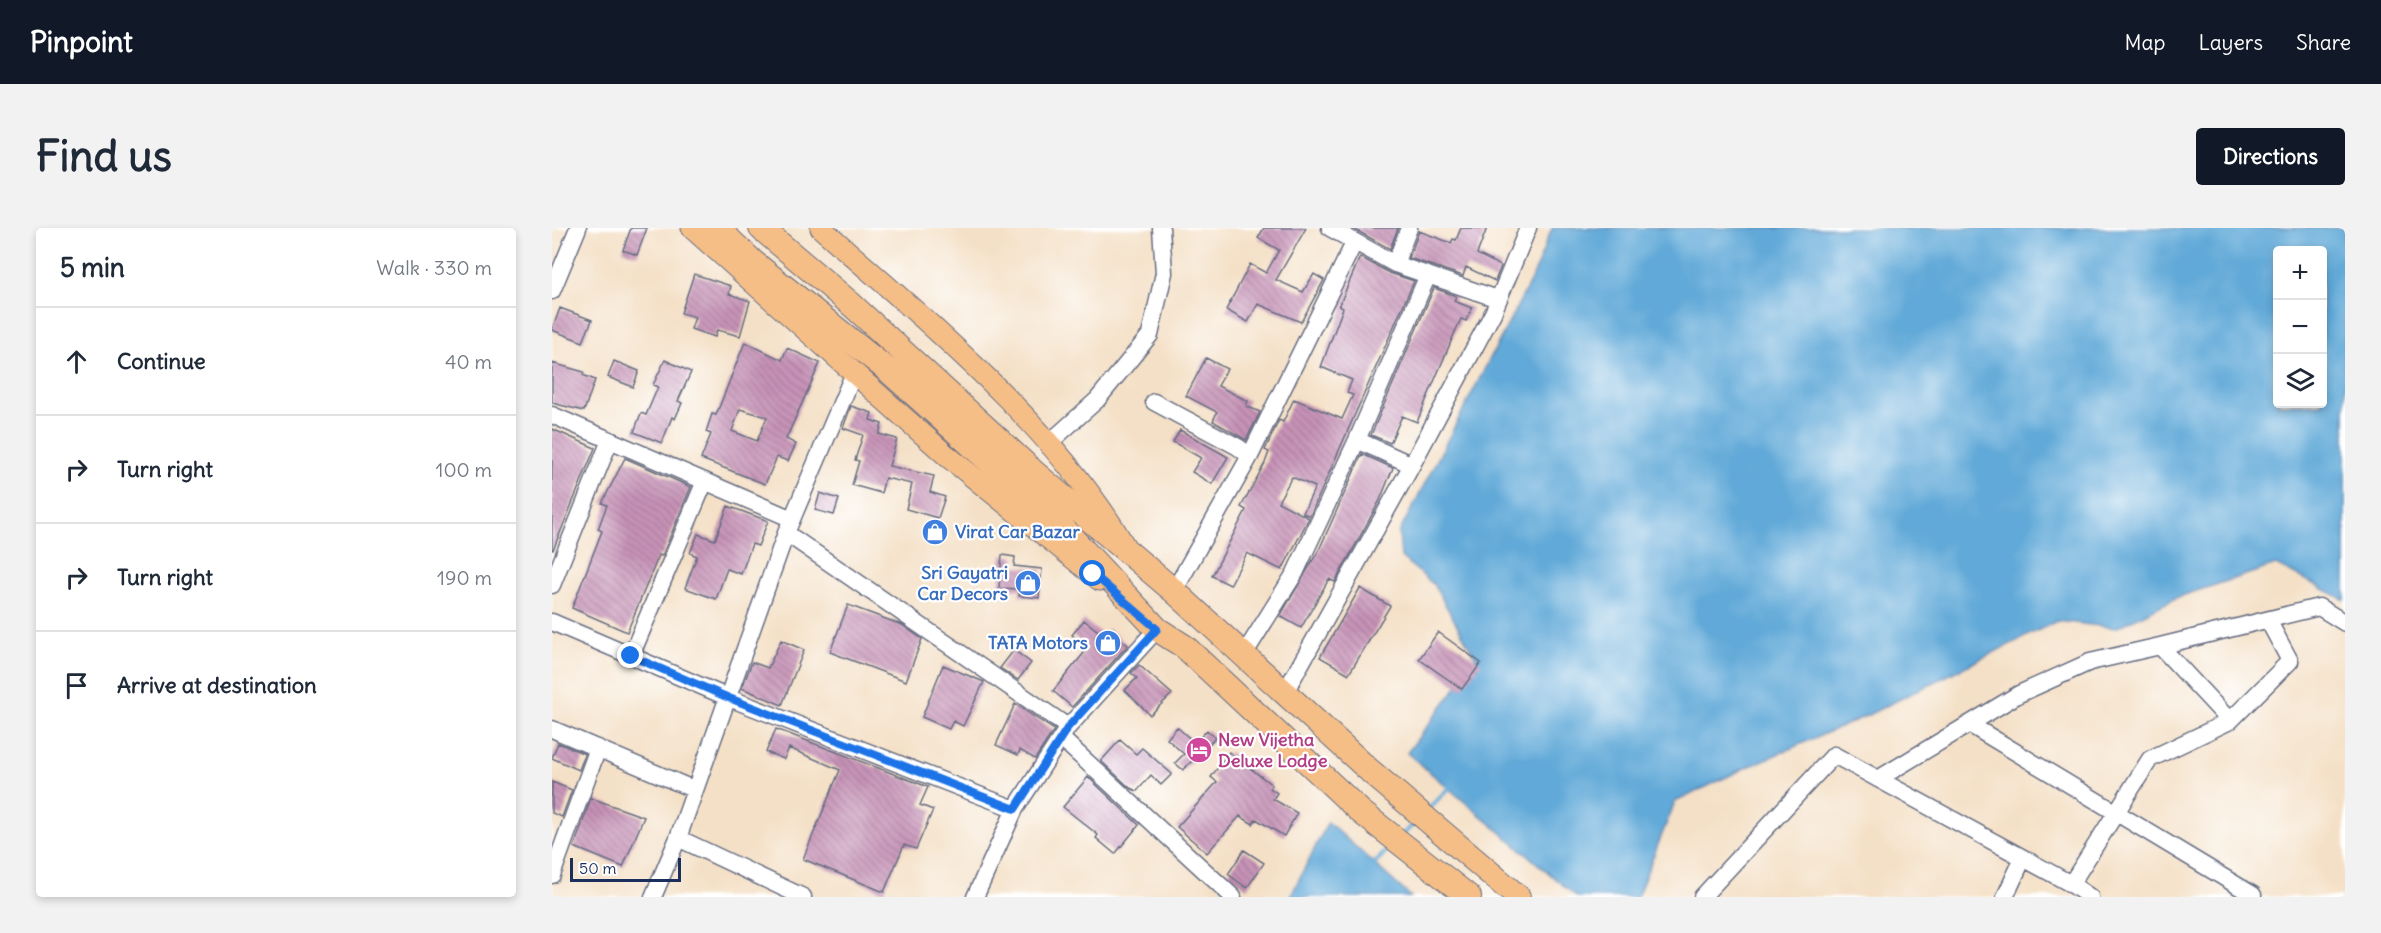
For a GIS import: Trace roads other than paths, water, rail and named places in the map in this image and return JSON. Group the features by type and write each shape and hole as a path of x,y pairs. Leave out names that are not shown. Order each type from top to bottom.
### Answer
{"highway":[{"path":"717,228 753,262 890,372 1048,514 1157,629 1185,647 1361,812 1468,897"},
{"path":"761,228 852,305 1037,475 1174,591 1370,771 1518,897"}],"main road":[{"path":"692,228 946,455 1157,629"},
{"path":"821,228 987,378 1048,444 1104,512 1130,554"}],"street":[{"path":"552,291 578,228"},
{"path":"1048,444 1097,400 1150,335 1164,273 1161,228"},
{"path":"1330,228 1395,264 1498,299"},
{"path":"1395,264 1409,228"},
{"path":"1284,694 1412,465 1498,299 1528,228"},
{"path":"1174,591 1250,456 1354,243"},
{"path":"1243,656 1295,573 1357,440 1428,275"},
{"path":"653,897 678,838 789,526 854,373"},
{"path":"1154,402 1238,447 1250,456"},
{"path":"552,415 705,481 789,526 1064,732 1233,897"},
{"path":"552,585 610,440"},
{"path":"1357,440 1412,465"},
{"path":"631,656 705,481"},
{"path":"1878,779 2019,694 2090,662 2319,607 2345,623"},
{"path":"2071,884 2150,759 2230,721 2290,661 2268,620"},
{"path":"552,622 729,698 1015,809"},
{"path":"975,897 1015,809 1064,732 1157,629"},
{"path":"2160,646 2230,721"},
{"path":"1969,724 2253,896"},
{"path":"552,729 695,790"},
{"path":"552,875 598,748"},
{"path":"1702,897 1834,755 2071,884 2090,897"},
{"path":"678,838 803,897"},
{"path":"2005,897 2023,858"}],"water":[{"path":"1552,228 2345,228 2345,600 2276,565 2178,597 2116,628 2057,621 1866,716 1743,769 1675,802 1637,897 1577,897 1407,753 1477,660 1434,585 1401,557 1399,533 1533,276"},
{"path":"1328,822 1411,897 1290,897"}],"waterway":[{"path":"1428,809 1451,786"},
{"path":"1402,835 1418,820"},
{"path":"1374,864 1392,845"}],"place":[{"name":"Virat Car Bazar","path":"935,532"},
{"name":"Sri Gayatri Car Decors","path":"1028,583"},
{"name":"TATA Motors","path":"1108,643"},
{"name":"New Vijetha Deluxe Lodge","path":"1199,750"}]}
